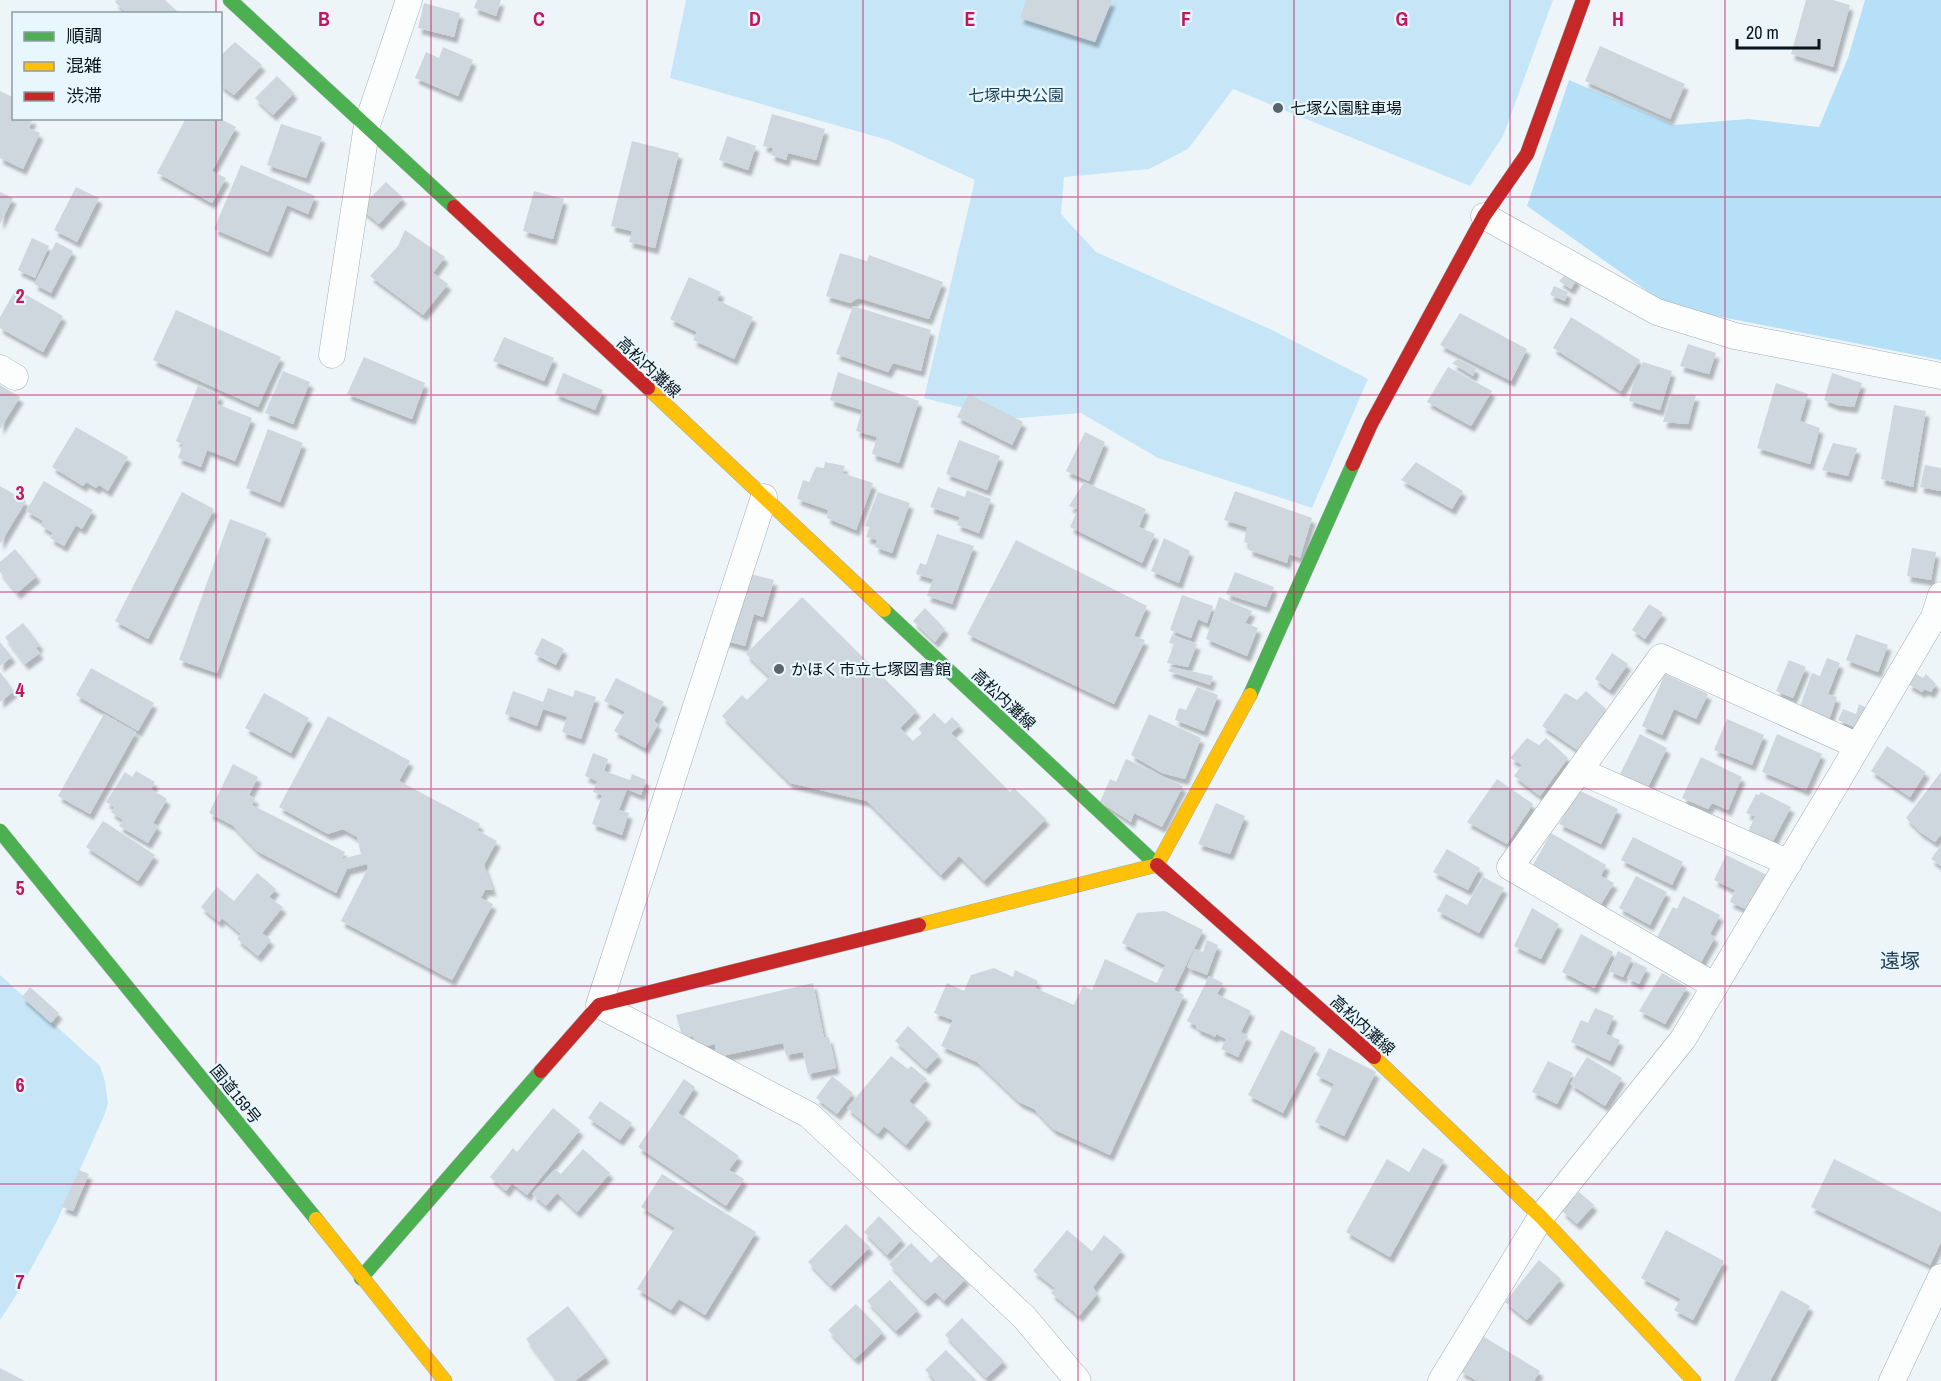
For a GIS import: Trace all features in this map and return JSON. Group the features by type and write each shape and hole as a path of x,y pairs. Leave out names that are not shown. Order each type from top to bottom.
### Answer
{"main road":[{"name":"高松内灘線","path":"230,0 367,125 1157,865 1386,1067 1541,1217 1694,1381"},
{"path":"361,1278 599,1005 1157,865 1250,694 1371,424 1484,216 1527,154 1583,0"},
{"name":"国道159号","path":"0,831 445,1381"}],"street":[{"path":"332,355 367,125 409,0"},
{"path":"1484,216 1657,312 1735,336 1941,376"},
{"path":"764,497 599,1005 809,1115 1024,1317 1078,1381"},
{"path":"1441,1381 1541,1217 1683,1039 1934,616 1941,595"},
{"path":"1715,986 1510,867 1661,657 1858,746"},
{"path":"1580,771 1789,863"},
{"path":"1892,1381 1941,1277"}],"green space":[{"name":"七塚中央公園","path":"686,0 1553,0 1503,136 1470,186 1233,89 1188,149 1149,169 1064,177 1061,214 1096,252 1270,329 1368,379 1312,508 1158,458 1081,413 1007,419 924,398 975,180 888,140 670,78"},
{"path":"0,975 100,1066 108,1104 56,1223 0,1320"}],"shaded area":[{"path":"1865,0 1941,0 1941,360 1670,307 1527,206 1569,80 1674,125 1748,119 1819,127 1848,58"}],"building":[{"path":"117,0 165,0 178,12 126,12 115,2"},
{"path":"477,0 501,0 496,16 474,8"},
{"path":"1026,0 1112,0 1095,42 1020,18"},
{"path":"1806,0 1833,0 1850,5 1833,67 1791,54"},
{"path":"424,3 460,13 454,37 418,28"},
{"path":"235,42 262,65 234,95 222,86 222,54"},
{"path":"1600,46 1685,84 1670,119 1585,81"},
{"path":"443,47 473,60 458,96 415,78 426,52 439,58"},
{"path":"277,76 294,93 273,115 255,98"},
{"path":"0,91 12,97 12,120 32,120 29,128 40,133 23,169 0,158"},
{"path":"772,114 825,129 816,160 788,153 786,160 771,155 773,148 763,146"},
{"path":"185,120 222,120 236,127 212,171 226,178 212,203 157,173"},
{"path":"281,124 322,137 306,178 267,165"},
{"path":"727,136 756,146 748,170 719,160"},
{"path":"632,141 679,153 655,248 629,242 632,231 611,226"},
{"path":"241,165 315,196 308,214 287,205 268,252 214,229"},
{"path":"386,182 403,198 379,224 360,208"},
{"path":"76,187 99,198 77,242 54,230"},
{"path":"534,191 564,199 553,239 523,231"},
{"path":"0,192 13,198 0,224"},
{"path":"405,230 445,257 433,273 448,284 423,315 370,276 398,246"},
{"path":"32,238 49,246 35,278 18,270"},
{"path":"56,242 73,251 51,293 34,284"},
{"path":"840,253 867,261 869,255 943,282 929,319 858,298 850,303 826,296"},
{"path":"1568,272 1577,279 1571,289 1559,281"},
{"path":"689,277 721,292 717,300 753,317 734,359 693,340 697,332 670,319"},
{"path":"1554,286 1568,292 1565,301 1550,295"},
{"path":"16,289 63,316 43,352 0,328 0,317"},
{"path":"853,306 931,330 921,371 893,363 888,372 836,354"},
{"path":"176,310 281,357 258,407 153,360"},
{"path":"1460,313 1527,349 1511,381 1440,345"},
{"path":"1571,317 1640,360 1621,391 1553,348"},
{"path":"504,337 554,358 544,381 493,361"},
{"path":"1688,344 1716,353 1709,374 1680,366"},
{"path":"364,357 425,383 412,419 347,394"},
{"path":"1458,359 1476,368 1473,376 1452,363"},
{"path":"1643,362 1672,371 1660,410 1629,401 1633,384"},
{"path":"1448,367 1492,391 1471,426 1427,402"},
{"path":"283,371 310,382 293,424 265,413"},
{"path":"838,372 919,401 899,463 872,454 877,437 856,431 862,410 830,400"},
{"path":"563,373 603,390 595,410 555,394"},
{"path":"1832,373 1862,383 1854,407 1837,405 1824,400"},
{"path":"1776,383 1808,394 1800,421 1820,428 1810,464 1757,448"},
{"path":"0,385 20,397 0,429"},
{"path":"198,386 220,395 217,404 252,418 235,461 207,450 201,467 178,458 183,444 176,441"},
{"path":"969,394 1023,422 1012,445 957,417"},
{"path":"1671,395 1696,395 1688,424 1663,422"},
{"path":"1894,405 1926,411 1913,487 1881,479"},
{"path":"76,427 128,457 108,491 99,485 96,488 86,482 83,486 52,467"},
{"path":"268,429 303,443 280,502 246,488"},
{"path":"1085,432 1105,442 1089,481 1066,471"},
{"path":"959,440 1000,456 987,490 946,474"},
{"path":"1833,443 1857,448 1848,476 1822,470"},
{"path":"825,462 845,466 842,473 873,483 856,530 827,518 828,510 797,499 803,480 809,482 816,467 824,468"},
{"path":"1416,462 1463,491 1452,509 1401,480"},
{"path":"1925,465 1941,468 1941,491 1920,487"},
{"path":"44,481 93,510 82,529 76,525 64,546 50,538 53,533 41,526 43,521 26,511"},
{"path":"1084,482 1146,509 1139,527 1155,534 1142,563 1070,527 1078,509 1069,506"},
{"path":"0,486 26,501 0,544"},
{"path":"938,487 965,497 967,490 991,499 979,533 957,525 960,517 930,507"},
{"path":"1235,491 1312,518 1300,558 1289,554 1287,563 1249,550 1250,544 1244,542 1247,527 1224,520"},
{"path":"182,492 214,509 148,639 115,621"},
{"path":"878,492 910,503 892,553 875,547 877,540 866,537 870,527 865,526"},
{"path":"230,519 267,533 217,673 179,660"},
{"path":"937,534 974,546 952,604 927,596 933,579 916,574 920,563 926,565"},
{"path":"1164,538 1190,551 1179,583 1151,571"},
{"path":"1016,540 1147,606 1134,636 1145,640 1114,704 967,634"},
{"path":"1912,548 1936,552 1931,580 1907,576"},
{"path":"15,549 37,576 17,593 0,572 0,562"},
{"path":"743,572 774,580 763,617 754,614 745,646 723,640"},
{"path":"1235,572 1274,587 1266,607 1226,594"},
{"path":"1182,595 1213,606 1207,623 1198,619 1191,638 1170,630"},
{"path":"802,597 917,711 900,728 913,741 922,733 918,729 934,713 945,724 952,717 960,725 951,733 1010,792 1014,788 1046,819 984,881 959,856 941,875 867,801 790,783 722,716 742,695 747,700 770,677 746,654"},
{"path":"1219,597 1252,611 1245,623 1258,628 1247,656 1206,639"},
{"path":"1649,604 1663,613 1645,639 1632,630"},
{"path":"925,608 945,629 935,642 913,621"},
{"path":"23,623 40,645 36,648 40,653 25,664 5,637"},
{"path":"1856,634 1888,645 1878,672 1846,660"},
{"path":"1172,635 1197,644 1188,667 1167,663 1174,644 1169,643"},
{"path":"542,638 564,649 556,665 534,654"},
{"path":"0,642 12,657 0,666"},
{"path":"1612,653 1628,664 1610,690 1595,679"},
{"path":"1827,658 1840,663 1828,694 1837,697 1829,720 1799,709 1812,673 1820,676"},
{"path":"1789,660 1806,667 1793,698 1776,691"},
{"path":"1172,667 1213,676 1210,685 1168,671"},
{"path":"91,668 154,703 138,731 76,695"},
{"path":"0,672 14,691 0,702"},
{"path":"1915,673 1923,678 1926,674 1936,684 1931,692 1924,689 1922,692 1908,684"},
{"path":"1665,674 1708,694 1696,719 1674,709 1662,735 1642,726"},
{"path":"616,678 664,702 654,721 658,724 645,748 614,731 625,712 604,701"},
{"path":"1197,687 1218,695 1204,731 1175,720 1179,708 1186,710"},
{"path":"548,688 573,697 575,690 596,697 581,739 562,732 567,717 543,709 537,726 505,714 513,691 543,702"},
{"path":"1586,691 1606,709 1579,751 1542,726 1565,693 1577,700"},
{"path":"264,693 309,718 291,753 245,728"},
{"path":"1859,704 1867,708 1859,729 1838,720 1843,709 1856,714"},
{"path":"104,714 136,732 90,814 58,796"},
{"path":"1149,714 1201,738 1185,779 1162,773 1131,755"},
{"path":"328,716 410,761 399,781 480,824 477,830 497,841 484,865 493,890 485,890 481,898 493,904 452,980 341,921 368,868 367,864 347,869 336,893 257,851 232,825 209,813 233,764 258,777 249,795 255,798 252,805 345,852 342,859 361,854 357,837 343,829 328,834 279,807"},
{"path":"1727,719 1764,735 1752,765 1714,750"},
{"path":"1640,734 1667,748 1648,787 1620,774"},
{"path":"1777,734 1822,754 1806,790 1762,772"},
{"path":"1527,738 1539,745 1546,738 1568,758 1540,796 1514,776 1522,765 1510,758"},
{"path":"1887,746 1926,772 1910,797 1871,771"},
{"path":"593,753 608,759 604,771 630,780 632,774 646,780 641,795 627,789 619,810 629,813 622,835 592,824 602,795 593,792 597,781 585,776"},
{"path":"1701,757 1742,777 1728,810 1712,803 1708,809 1682,798"},
{"path":"1126,759 1183,786 1162,827 1134,813 1131,822 1100,802 1110,779 1116,782"},
{"path":"136,771 155,782 151,789 167,799 153,823 158,826 148,843 119,826 123,820 111,812 114,807 106,802 125,772 132,777"},
{"path":"1941,772 1941,834 1935,842 1920,832 1906,818"},
{"path":"1497,779 1533,804 1507,844 1467,822"},
{"path":"1578,790 1618,809 1601,844 1559,824"},
{"path":"1761,792 1791,807 1772,843 1748,832 1755,816 1746,813 1756,794 1759,795"},
{"path":"1216,803 1245,816 1230,854 1198,844"},
{"path":"103,821 155,855 138,881 86,847"},
{"path":"1551,833 1606,865 1601,876 1614,883 1601,904 1533,865"},
{"path":"1633,837 1683,862 1672,885 1621,860"},
{"path":"1941,845 1941,866 1931,859"},
{"path":"1447,849 1480,868 1468,890 1433,872"},
{"path":"1726,855 1767,875 1750,911 1730,902 1735,890 1714,880"},
{"path":"257,873 276,889 269,897 283,907 262,933 271,940 258,956 237,939 241,934 222,918 219,922 201,907 217,887 234,901"},
{"path":"1636,876 1667,892 1650,925 1619,908"},
{"path":"1483,877 1504,888 1479,933 1437,911 1446,894 1467,905"},
{"path":"1683,896 1720,915 1710,934 1715,937 1700,964 1655,941 1673,907 1677,909"},
{"path":"1532,908 1559,924 1541,959 1514,946"},
{"path":"1165,911 1203,930 1174,990 1184,995 1110,1155 1053,1129 1034,1109 1019,1102 977,1062 941,1046 953,1020 934,1013 947,983 964,991 971,975 994,968 1013,977 1015,970 1038,981 1035,988 1074,1005 1083,986 1092,990 1105,959 1157,983 1165,965 1122,943 1137,913"},
{"path":"1581,934 1613,952 1594,988 1562,972"},
{"path":"1207,940 1218,945 1207,975 1187,967 1195,949 1203,952"},
{"path":"1618,951 1632,958 1623,977 1609,971"},
{"path":"1635,962 1647,968 1639,984 1627,978"},
{"path":"1662,973 1687,987 1665,1024 1639,1011"},
{"path":"1209,976 1223,983 1217,994 1251,1011 1241,1032 1248,1036 1238,1057 1221,1049 1226,1039 1216,1034 1215,1037 1187,1021"},
{"path":"813,983 824,1038 829,1037 836,1068 808,1074 803,1052 786,1055 783,1043 717,1057 715,1044 696,1049 693,1036 683,1039 676,1015"},
{"path":"30,987 59,1013 51,1023 22,997"},
{"path":"1595,1008 1614,1016 1606,1034 1620,1040 1610,1061 1571,1042 1581,1020 1588,1023"},
{"path":"908,1026 939,1055 926,1069 895,1041"},
{"path":"1281,1030 1316,1048 1283,1113 1248,1095"},
{"path":"1329,1048 1376,1072 1344,1136 1315,1122 1334,1084 1316,1075"},
{"path":"891,1056 908,1069 911,1066 927,1079 909,1101 928,1118 906,1145 884,1126 878,1134 847,1108"},
{"path":"1587,1057 1622,1078 1605,1106 1570,1084"},
{"path":"1548,1061 1573,1073 1557,1104 1532,1092"},
{"path":"832,1076 853,1093 837,1114 816,1098"},
{"path":"684,1079 695,1087 678,1113 739,1156 729,1170 744,1179 726,1206 638,1147"},
{"path":"600,1101 632,1123 620,1140 588,1118"},
{"path":"553,1108 580,1130 527,1195 512,1183 506,1191 490,1177 513,1148 517,1152"},
{"path":"1423,1148 1444,1160 1390,1257 1346,1232 1387,1159 1409,1172"},
{"path":"583,1149 610,1173 577,1212 557,1193 546,1206 532,1194 555,1169 561,1174"},
{"path":"1834,1159 1941,1212 1941,1242 1930,1265 1811,1207"},
{"path":"79,1170 89,1174 73,1211 62,1207"},
{"path":"662,1174 756,1232 705,1315 679,1299 671,1310 637,1289 675,1228 641,1207"},
{"path":"1579,1192 1594,1205 1577,1224 1562,1211"},
{"path":"879,1216 902,1239 887,1255 864,1232"},
{"path":"846,1224 870,1247 831,1286 808,1262"},
{"path":"1067,1230 1092,1251 1104,1235 1122,1250 1093,1287 1097,1294 1079,1316 1051,1293 1055,1288 1033,1271"},
{"path":"1666,1230 1724,1261 1693,1320 1674,1310 1681,1299 1641,1278"},
{"path":"911,1243 931,1263 941,1253 966,1279 944,1301 935,1292 925,1301 889,1264"},
{"path":"1539,1260 1561,1279 1527,1320 1505,1302"},
{"path":"890,1280 918,1310 896,1331 867,1301"},
{"path":"1781,1290 1810,1306 1770,1381 1734,1381"},
{"path":"856,1304 883,1332 855,1359 828,1330"},
{"path":"568,1306 606,1357 575,1381 558,1381 526,1339"},
{"path":"962,1318 1004,1361 986,1378 945,1335"},
{"path":"1481,1335 1540,1371 1534,1381 1477,1381 1460,1371"},
{"path":"946,1350 977,1381 936,1381 925,1370"},
{"path":"0,1368 25,1381 0,1381"}],"traffic: fast":[{"path":"230,0 454,207"},
{"path":"1250,695 1353,464"},
{"path":"884,610 1157,865"},
{"path":"0,831 316,1219"},
{"path":"361,1278 541,1071"}],"traffic: slow":[{"path":"648,388 884,610"},
{"path":"919,925 1157,865 1250,695"},
{"path":"1374,1057 1541,1217 1694,1381"},
{"path":"316,1219 445,1381"}],"traffic: jam":[{"path":"1353,464 1371,424 1484,216 1527,154 1583,0"},
{"path":"454,207 648,388"},
{"path":"1157,865 1374,1057"},
{"path":"541,1071 599,1005 919,925"}],"place":[{"name":"七塚公園駐車場","path":"1278,108"},
{"name":"かほく市立七塚図書館","path":"779,669"}],"district":[{"name":"遠塚","path":"1900,960"}]}
